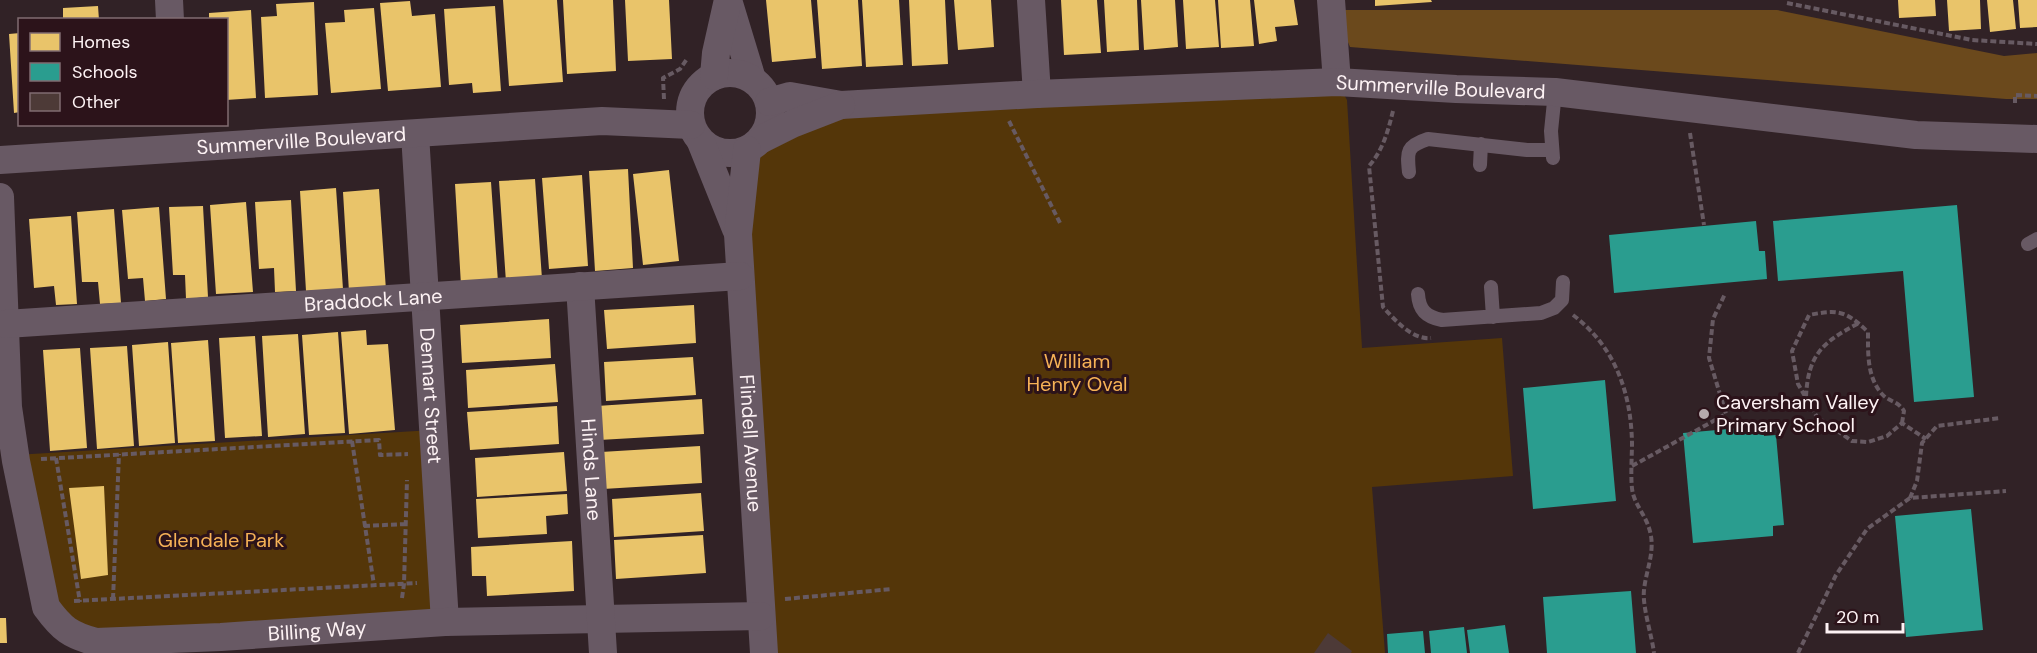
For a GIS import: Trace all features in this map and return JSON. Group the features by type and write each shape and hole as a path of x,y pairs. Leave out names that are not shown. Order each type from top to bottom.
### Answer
{"street":[{"path":"170,0 170,18"},
{"path":"709,72 733,73 752,79 759,85 769,102 770,121 754,145 728,154 709,148 696,133 690,106 709,72 728,0"},
{"path":"728,0 752,79"},
{"path":"1031,0 1037,94"},
{"path":"1331,0 1337,82"},
{"name":"Summerville Boulevard","path":"0,160 176,136 415,134 602,121 664,106 709,72"},
{"name":"Summerville Boulevard","path":"769,102 790,96 842,105 1037,94 1337,82 1555,92 1916,135 2037,139"},
{"name":"Summerville Boulevard","path":"754,145 792,124 842,105"},
{"name":"Summerville Boulevard","path":"602,121 696,133"},
{"name":"Flindell Avenue","path":"696,133 738,234"},
{"name":"Dennart Street","path":"415,134 445,622"},
{"name":"Flindell Avenue","path":"754,145 738,234 770,608 764,653"},
{"name":"Billing Way","path":"0,197 8,407 16,461 46,607 59,625 76,637 96,642 221,645 445,622 602,620 770,608"},
{"name":"Braddock Lane","path":"6,324 740,276"},
{"name":"Hinds Lane","path":"580,286 603,653"}],"lane":[{"path":"1409,172 1407,156 1410,148 1417,142 1428,139 1552,154 1551,131 1555,92"},
{"path":"1480,165 1481,144"},
{"path":"1418,294 1418,302 1423,312 1431,318 1442,320 1493,317 1541,313 1554,308 1562,300 1563,282"},
{"path":"1491,287 1493,317"}],"path":[{"path":"1787,3 1972,40 2037,44"},
{"path":"664,106 663,78 680,69 692,53 709,72"},
{"path":"2015,103 2015,95 2037,96"},
{"path":"1686,108 1704,225"},
{"path":"1393,110 1387,135 1378,156 1369,166 1383,307 1397,323 1422,339 1434,338"},
{"path":"1008,119 1061,225"},
{"path":"1632,466 1726,414 1709,358 1713,319 1725,294"},
{"path":"1559,303 1597,336 1608,350 1619,374 1629,412 1633,494 1646,516 1651,536 1652,553 1644,591 1654,653"},
{"path":"1830,311 1851,316 1868,332 1872,379 1884,396 1899,403 1904,411 1902,423 1887,436 1868,442 1852,441 1817,417 1806,399 1798,384 1792,351 1809,315 1830,311"},
{"path":"1570,323 1575,316"},
{"path":"1806,399 1810,368 1820,350 1834,336 1859,323"},
{"path":"1910,498 1917,481 1922,443 1937,426 2001,418"},
{"path":"1902,423 1926,439"},
{"path":"16,461 379,440 380,455 408,453 407,465"},
{"path":"352,441 374,585"},
{"path":"113,599 119,454"},
{"path":"56,458 80,601"},
{"path":"401,607 404,584 407,477"},
{"path":"1798,653 1836,575 1866,529 1910,498 2006,491"},
{"path":"364,526 406,524"},
{"path":"65,602 424,582"},
{"path":"770,608 840,594 892,589"}],"green space":[{"name":"William Henry Oval","path":"1337,82 1347,100 1362,348 1502,338 1513,476 1372,487 1385,653 764,653 738,234 755,145 841,105"},
{"name":"Glendale Park","path":"433,430 445,622 221,637 59,625 15,455"}],"shaded area":[{"path":"1342,10 1777,10 2004,56 2037,53 2037,99 2006,99 1350,47 1345,35"}],"building: Homes":[{"path":"503,0 557,0 563,82 509,86"},
{"path":"563,0 613,0 616,71 567,74"},
{"path":"625,0 669,0 672,59 628,61"},
{"path":"766,0 811,0 816,58 772,62"},
{"path":"817,0 858,0 862,66 822,69"},
{"path":"862,0 899,0 903,65 866,67"},
{"path":"909,0 945,0 948,64 912,66"},
{"path":"954,0 991,0 994,47 958,50"},
{"path":"1061,0 1097,0 1101,53 1064,55"},
{"path":"1104,0 1137,0 1139,50 1107,52"},
{"path":"1141,0 1175,0 1178,47 1144,50"},
{"path":"1183,0 1215,0 1219,47 1186,49"},
{"path":"1218,0 1250,0 1254,46 1221,48"},
{"path":"1254,0 1294,0 1298,25 1275,27 1277,41 1259,44"},
{"path":"1375,0 1431,0 1432,2 1375,6"},
{"path":"1898,0 1935,0 1936,16 1899,18"},
{"path":"1947,0 1980,0 1981,29 1949,31"},
{"path":"1987,0 2013,0 2016,29 1990,32"},
{"path":"2018,0 2037,0 2037,27 2020,28"},
{"path":"410,1 412,16 435,14 441,87 388,91 380,3"},
{"path":"314,2 318,95 265,98 261,17 277,16 276,4"},
{"path":"98,6 99,18 63,18 63,8"},
{"path":"495,6 501,91 473,93 472,83 449,85 444,9"},
{"path":"374,8 381,89 331,93 325,23 345,22 344,10"},
{"path":"251,10 256,98 228,100 228,18 209,18 209,13"},
{"path":"18,33 18,112 14,113 9,34"},
{"path":"628,169 633,268 595,271 589,171"},
{"path":"669,170 679,261 643,265 633,174"},
{"path":"582,175 588,266 549,269 542,178"},
{"path":"535,179 542,279 506,282 499,181"},
{"path":"491,182 498,282 461,285 455,184"},
{"path":"336,188 343,289 306,291 300,191"},
{"path":"379,189 386,290 349,292 343,192"},
{"path":"291,200 296,291 275,292 274,268 259,269 255,202"},
{"path":"246,202 253,292 216,294 210,205"},
{"path":"203,206 208,297 186,299 185,275 173,275 169,207"},
{"path":"159,207 166,299 145,301 143,278 128,279 122,210"},
{"path":"114,209 121,303 100,304 98,282 82,282 77,212"},
{"path":"71,216 77,304 56,305 54,286 34,288 29,219"},
{"path":"694,305 696,343 607,349 604,310"},
{"path":"549,319 551,358 462,363 460,325"},
{"path":"366,330 367,345 388,344 395,430 349,434 341,332"},
{"path":"338,332 345,433 309,435 302,335"},
{"path":"298,334 305,434 268,437 262,336"},
{"path":"255,336 262,436 225,438 219,338"},
{"path":"208,340 215,441 178,443 171,343"},
{"path":"168,342 175,443 139,446 132,345"},
{"path":"127,346 134,446 97,449 90,348"},
{"path":"80,348 87,448 50,451 43,350"},
{"path":"693,357 696,395 606,401 604,362"},
{"path":"555,364 558,402 468,408 466,370"},
{"path":"702,399 704,434 599,440 597,406"},
{"path":"557,406 559,444 470,450 467,412"},
{"path":"700,446 702,483 603,489 601,452"},
{"path":"564,452 567,491 477,497 475,458"},
{"path":"104,486 108,575 81,579 69,488"},
{"path":"701,493 704,531 614,537 612,499"},
{"path":"567,494 568,514 546,516 547,534 478,538 476,499"},
{"path":"703,535 706,573 616,579 614,540"},
{"path":"572,541 574,591 487,596 486,576 472,576 471,547"},
{"path":"0,618 6,618 7,643 0,643"}],"building: Schools":[{"path":"1957,205 1974,397 1914,402 1903,271 1778,281 1773,221"},
{"path":"1756,221 1759,251 1765,251 1767,279 1614,293 1609,235"},
{"path":"1605,380 1616,501 1533,509 1523,388"},
{"path":"1763,426 1764,436 1776,435 1784,525 1773,526 1773,536 1693,543 1683,433"},
{"path":"1971,509 1983,630 1906,637 1895,516"},
{"path":"1631,591 1636,653 1547,653 1543,597"},
{"path":"1505,625 1509,653 1470,653 1467,630"},
{"path":"1464,627 1467,653 1431,653 1429,631"},
{"path":"1423,631 1425,653 1388,653 1387,634"}],"building: Other":[{"path":"1328,633 1352,651 1351,653 1314,653"}],"place":[{"name":"Caversham Valley Primary School","path":"1704,414"}]}
